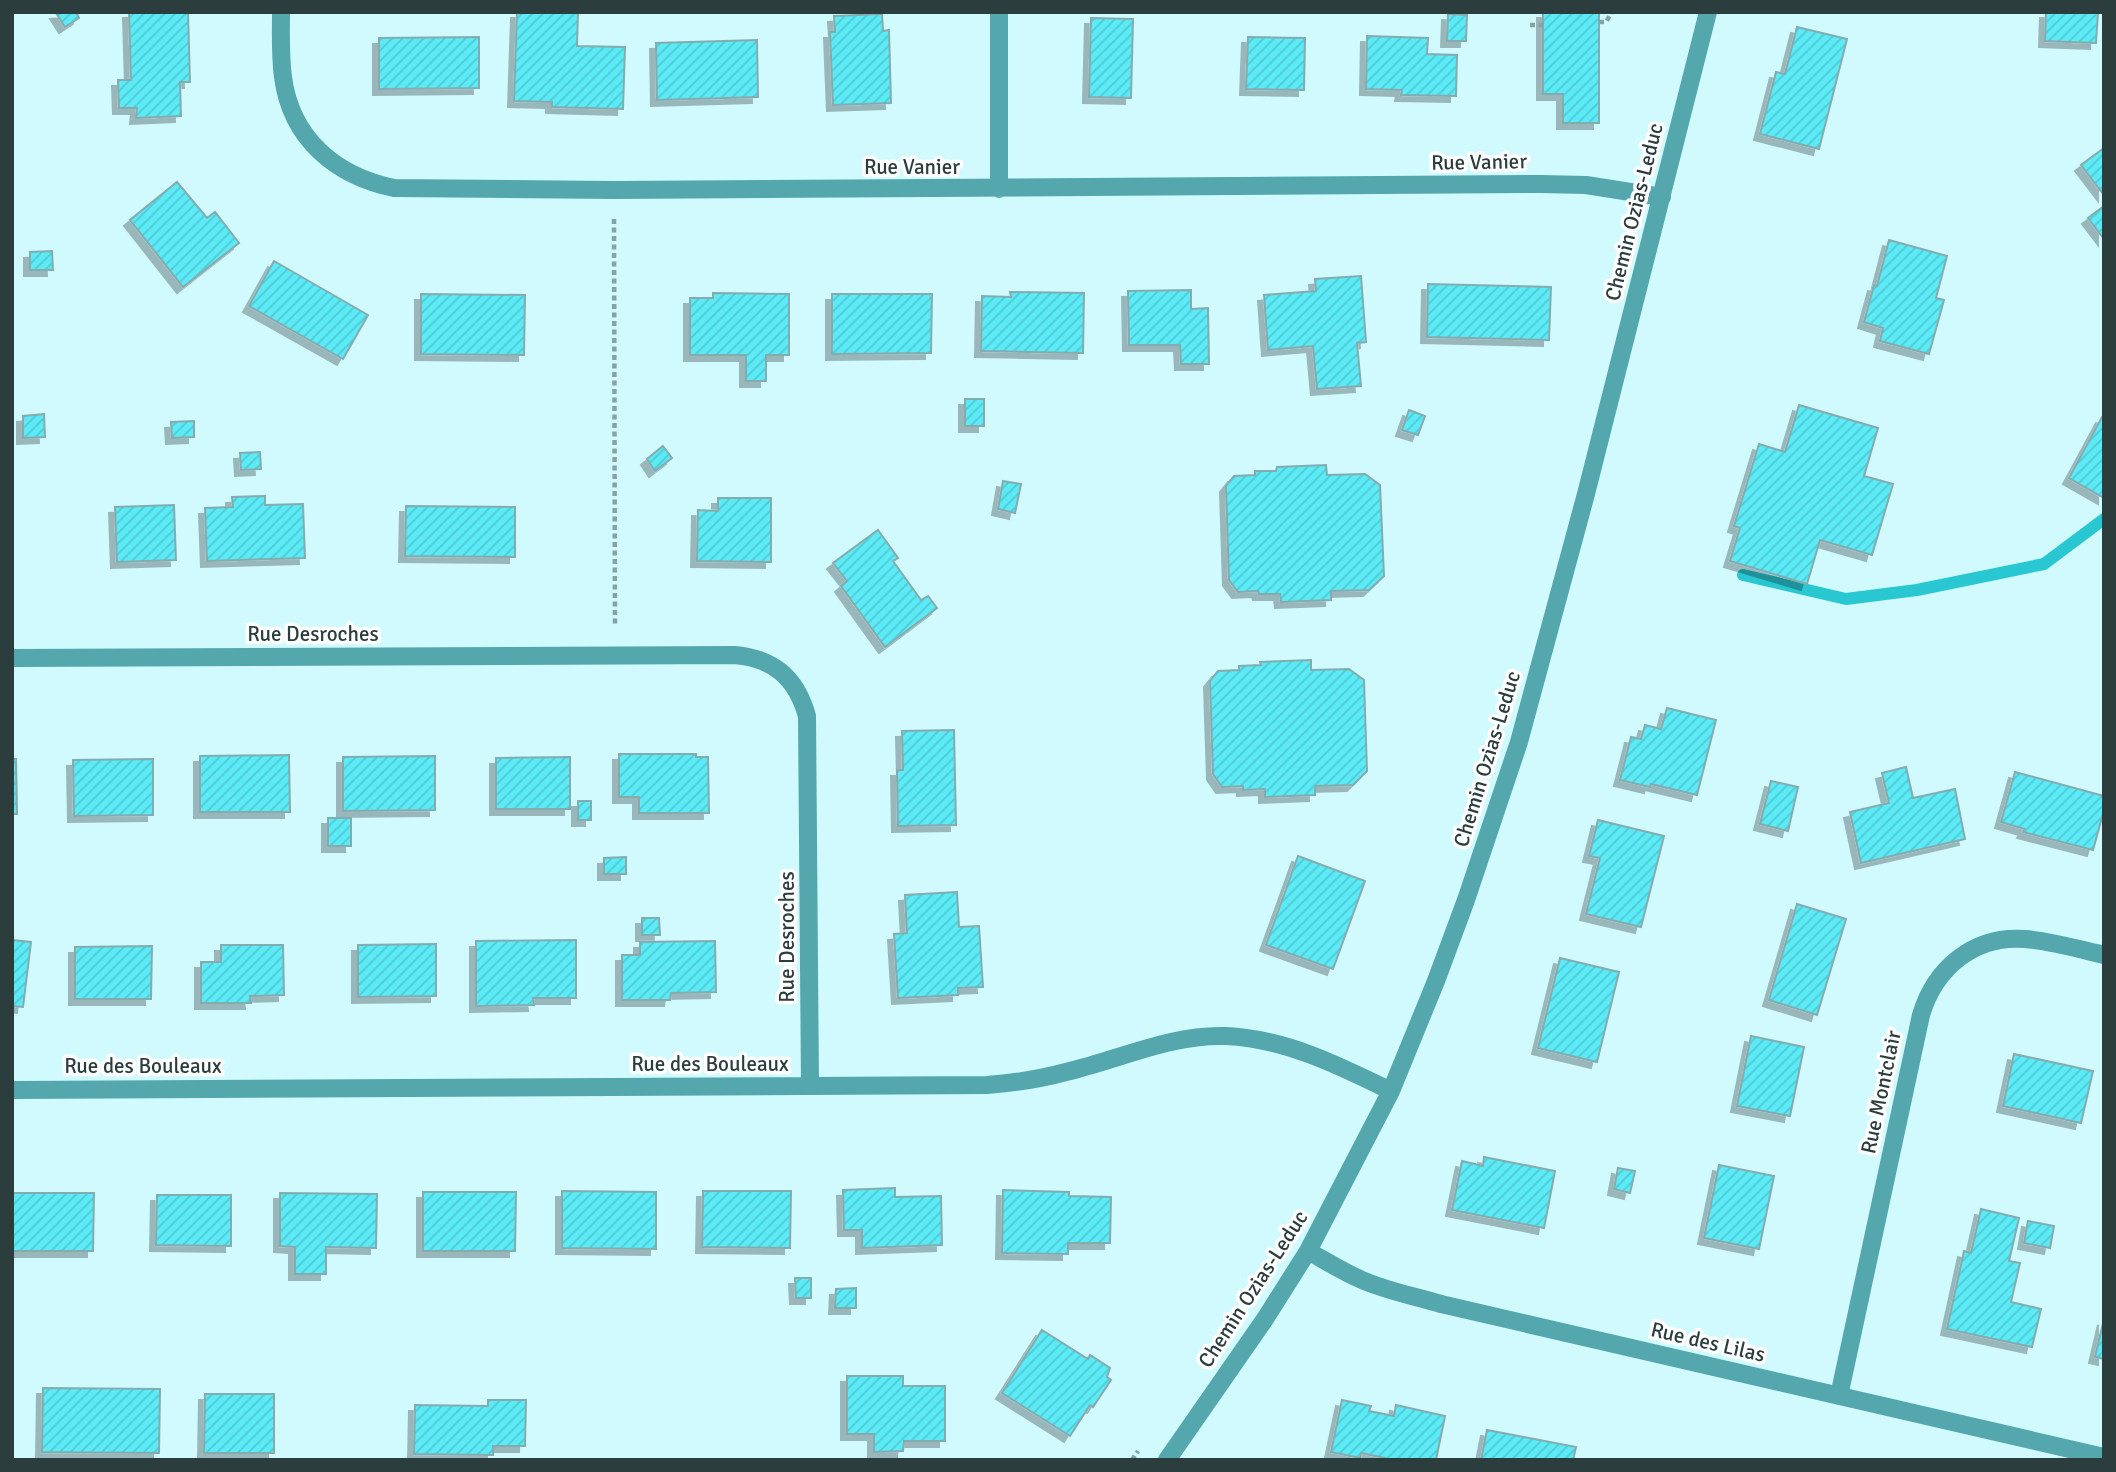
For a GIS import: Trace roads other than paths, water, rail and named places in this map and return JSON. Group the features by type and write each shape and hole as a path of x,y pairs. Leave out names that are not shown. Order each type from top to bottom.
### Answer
{"street":[{"name":"Rue Vanier","path":"281,12 283,76 291,108 308,138 319,151 346,172 377,185 411,190 999,189 1541,184 1586,185 1662,197"},
{"path":"999,12 999,189"},
{"name":"Chemin Ozias-Leduc","path":"1167,1460 1265,1319 1308,1251 1391,1091 1466,901 1519,742 1583,507 1708,12"},
{"name":"Rue Desroches","path":"12,658 747,656 771,664 798,691 804,703 808,729 810,1086"},
{"name":"Rue Montclair","path":"1839,1395 1925,1002 1935,983 1958,957 1996,940 2037,940 2104,955"},
{"name":"Rue des Bouleaux","path":"12,1090 987,1085 1013,1083 1066,1072 1167,1044 1225,1036 1259,1040 1301,1050 1391,1091"},
{"name":"Rue des Lilas","path":"1308,1251 1361,1280 1406,1294 2104,1457"}],"waterway":[{"path":"1743,575 1846,599 1917,590 2044,564 2104,519"}]}
